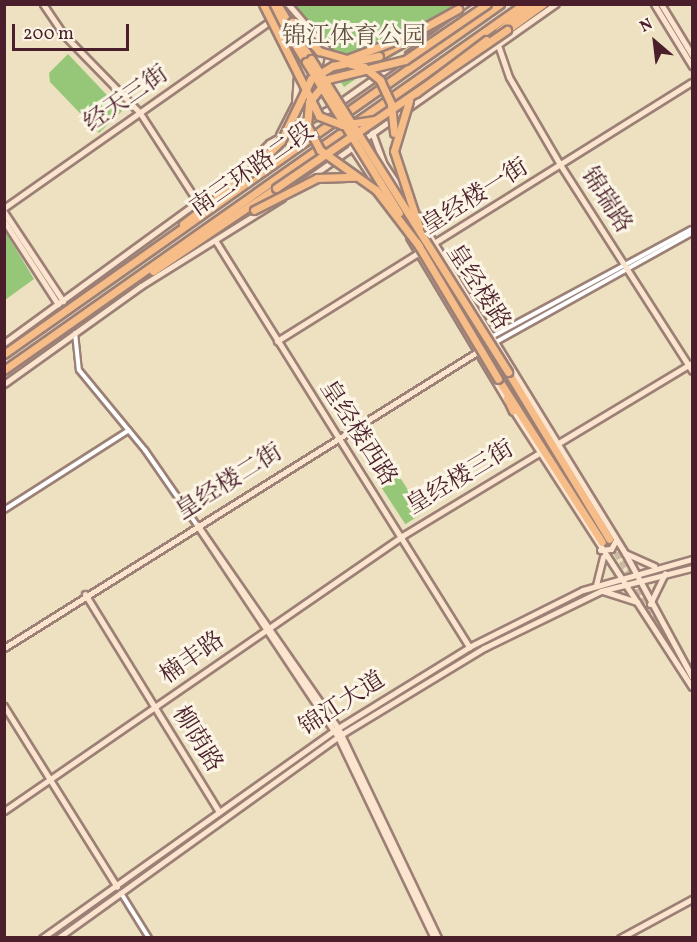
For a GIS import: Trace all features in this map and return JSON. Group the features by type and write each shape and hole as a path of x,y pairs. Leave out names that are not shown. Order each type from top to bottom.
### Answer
{"highway":[{"path":"261,4 319,116 351,125 387,115"},
{"path":"270,4 308,61"},
{"path":"279,4 308,61"},
{"path":"279,4 319,51 348,58 411,35 458,9"},
{"path":"174,235 195,211 247,175 282,141 311,79 344,64 402,47 465,4"},
{"path":"422,245 376,190 313,141 306,118 318,87 338,75 405,60 487,4"},
{"name":"南三环路二段","path":"4,354 501,4"},
{"name":"南三环路二段","path":"4,370 524,4"},
{"path":"394,151 402,114 419,89 533,4"},
{"path":"106,298 153,271 254,206 543,4"},
{"name":"皇经楼路","path":"308,61 422,245 498,379 609,540"},
{"path":"344,64 364,67 387,92 394,151 422,245"},
{"path":"254,206 317,178 341,174 360,179"},
{"path":"153,271 192,237"},
{"name":"皇经楼路","path":"422,245 508,372 609,540"},
{"path":"498,379 513,411"},
{"path":"526,401 541,417"}],"street":[{"path":"43,4 64,35 140,113 198,202"},
{"path":"261,4 296,61 295,103 278,136"},
{"path":"288,4 330,52 372,78"},
{"path":"4,343 198,202 278,136 330,110 478,4"},
{"path":"4,384 75,333 215,240 272,207 351,146 556,4"},
{"path":"654,4 693,66"},
{"path":"661,4 693,55"},
{"name":"经天三街","path":"4,210 270,21"},
{"name":"锦瑞路","path":"498,45 508,77 561,166 691,366"},
{"path":"297,74 314,79 328,65 330,52"},
{"name":"皇经楼一街","path":"277,341 419,255 693,82"},
{"path":"372,132 383,163 436,244 558,444 609,540 611,549 602,553"},
{"path":"351,146 602,553 639,603 693,687"},
{"path":"4,210 60,303"},
{"path":"4,221 60,303"},
{"path":"495,339 693,229"},
{"path":"625,265 693,233"},
{"name":"皇经楼西路","path":"215,240 402,536 469,647"},
{"path":"443,297 443,282 454,280 461,287"},
{"path":"75,333 79,370 129,430 197,525 340,736 436,938"},
{"name":"皇经楼二街","path":"4,648 85,594 477,352"},
{"path":"558,444 691,366"},
{"path":"4,510 129,430"},
{"name":"皇经楼三街","path":"402,536 539,453"},
{"name":"楠丰路","path":"4,811 402,536"},
{"path":"609,540 625,553 646,564 664,565"},
{"path":"596,586 602,553"},
{"path":"625,553 650,605 693,677"},
{"name":"锦江大道","path":"42,938 336,730 469,647 596,586 633,573 693,559"},
{"name":"锦江大道","path":"58,938 340,736 514,631 601,591 665,573 693,568"},
{"path":"650,605 665,573"},
{"path":"601,591 639,603"},
{"name":"柳荫路","path":"85,594 219,812"},
{"path":"4,706 149,938"},
{"path":"620,938 693,898"}],"green space":[{"name":"锦江体育公园","path":"291,5 465,5 344,87"},
{"path":"68,54 122,111 99,133 50,82 49,73"},
{"path":"5,231 34,279 4,300"},
{"path":"399,476 423,513 405,524 381,487"}],"tunnel":[{"path":"611,543 667,636"}]}
